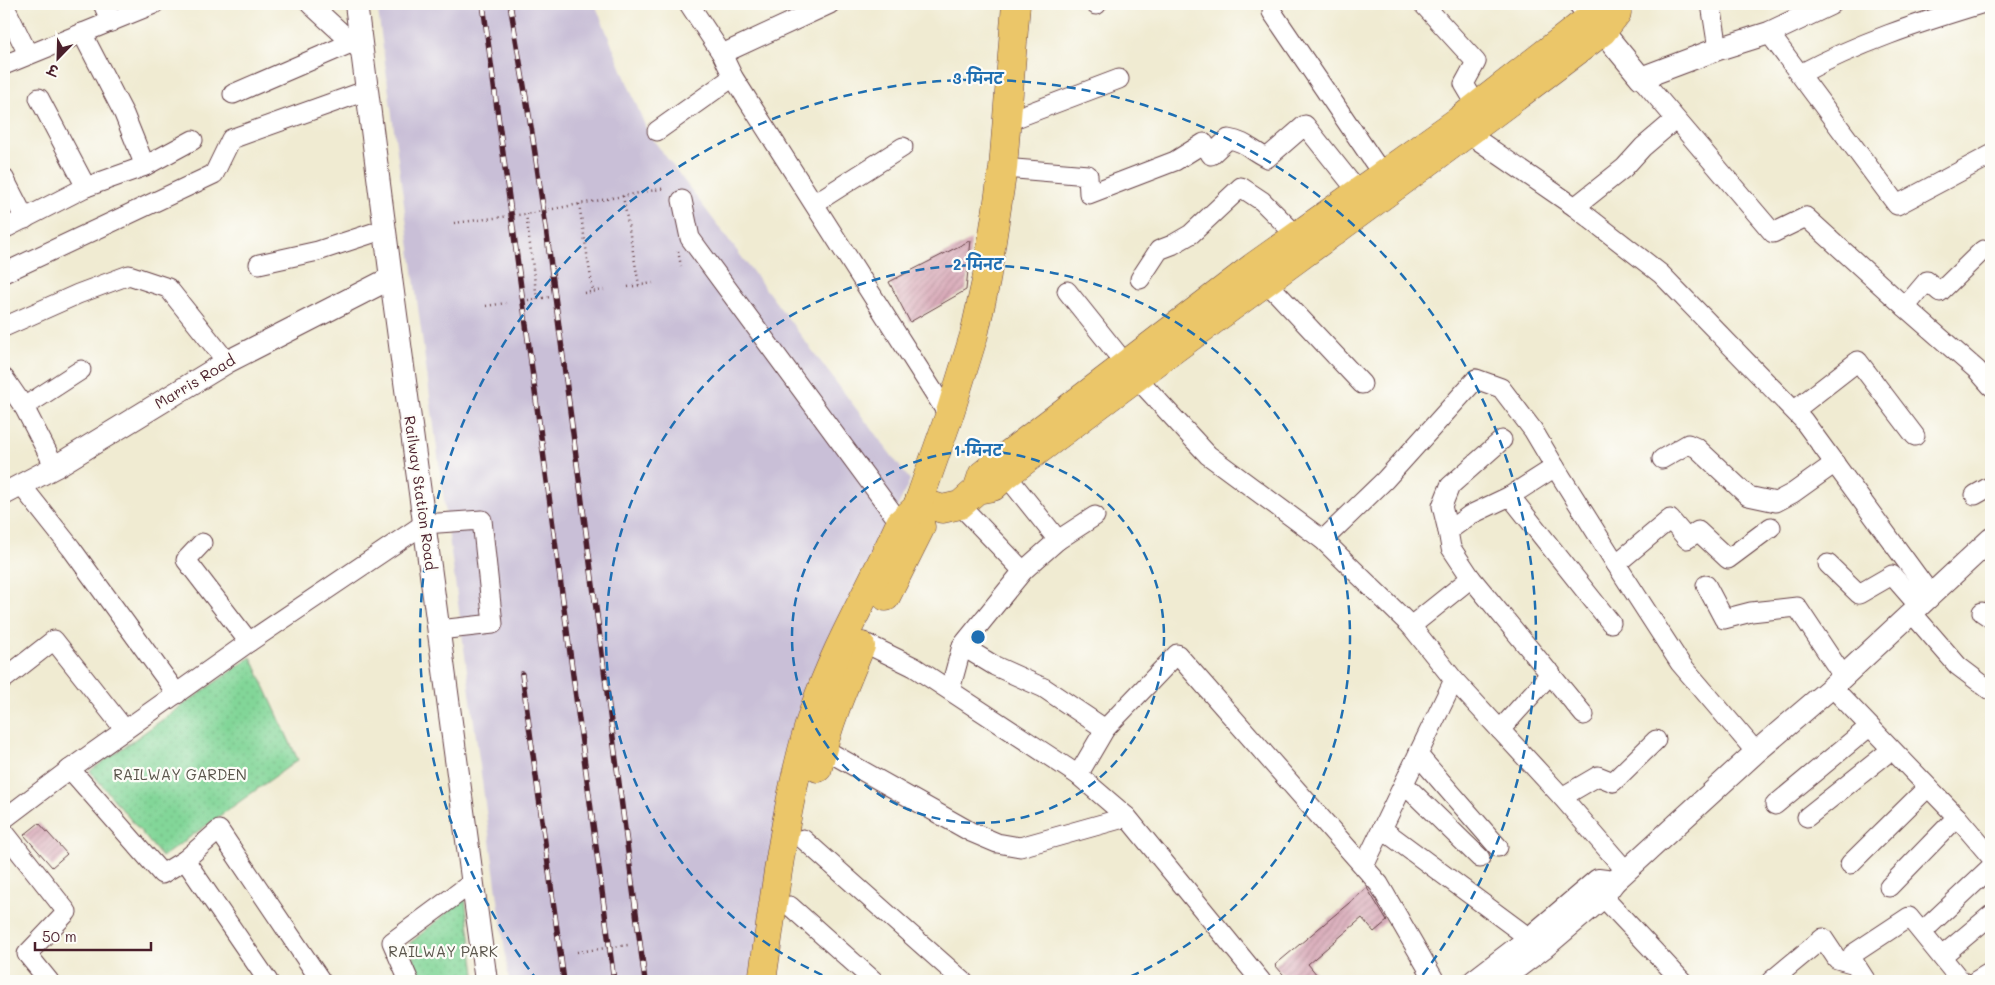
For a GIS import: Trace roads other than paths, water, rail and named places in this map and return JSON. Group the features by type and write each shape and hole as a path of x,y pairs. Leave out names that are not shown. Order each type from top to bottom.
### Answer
{"main road":[{"path":"762,981 774,897 806,736 826,676 912,511 949,416 974,335 1004,168 1016,4"},
{"path":"968,497 982,475 1043,438 1259,274 1388,182 1604,14"},
{"path":"1259,274 1296,235 1359,193 1388,182"},
{"path":"912,511 942,509 993,487 1043,438"},
{"path":"780,981 790,906 822,748 862,642 921,528 912,511"}],"street":[{"path":"103,4 111,22"},
{"path":"4,65 154,4"},
{"path":"233,94 357,48 310,4"},
{"name":"Railway Station Road","path":"356,4 357,48 368,90 391,278 486,981"},
{"path":"688,4 722,54 733,77 949,416"},
{"path":"722,54 830,4"},
{"path":"1423,4 1476,62 1464,84 1468,120 1661,274 1795,410 1835,463 1958,666 1991,692"},
{"path":"1711,4 1718,50"},
{"path":"1641,78 1770,33 1830,4"},
{"path":"1800,74 1835,55 1896,30 1980,4"},
{"path":"4,5 28,54"},
{"path":"1273,7 1388,182"},
{"path":"1604,14 1641,78 1773,233 1806,217 1977,370 1991,386"},
{"path":"82,33 124,114 144,166"},
{"path":"1770,33 1897,205 1991,156"},
{"path":"657,131 733,77"},
{"path":"1008,120 1119,79"},
{"path":"4,273 214,174 232,139 368,90"},
{"path":"39,98 86,187"},
{"path":"1575,207 1624,168 1643,147 1670,124"},
{"path":"1004,168 1088,175 1089,194 1175,161 1204,142 1211,155 1228,139 1242,142 1256,153 1267,158 1305,125 1359,193"},
{"path":"4,229 86,187 144,166 192,140"},
{"path":"815,203 903,147"},
{"path":"4,178 25,219"},
{"path":"1140,279 1159,250 1191,234 1242,187 1262,201 1296,235"},
{"path":"682,200 690,238 912,511"},
{"path":"259,264 318,251 385,229"},
{"path":"1905,307 1927,282 1940,292 1983,250"},
{"path":"1259,274 1362,384"},
{"path":"4,327 78,294 129,275 168,288 227,362"},
{"name":"Marris Road","path":"12,490 55,467 227,362 391,278"},
{"path":"1067,291 1131,371 1208,455 1324,540 1411,626 1454,680 1562,797 1614,884 1682,981"},
{"path":"1795,410 1858,361 1915,436"},
{"path":"24,408 81,370"},
{"path":"4,378 24,408 55,467"},
{"path":"1324,540 1385,480 1476,379 1501,388 1533,430 1680,663 1756,752"},
{"path":"1502,440 1450,486 1442,506 1451,548 1471,578 1584,715"},
{"path":"1662,459 1688,444 1697,448 1748,496 1776,502 1793,493 1835,463"},
{"path":"1448,531 1470,515 1510,496 1556,467"},
{"path":"1006,475 1058,540"},
{"path":"1975,495 1991,486"},
{"path":"12,490 71,548 177,694"},
{"path":"1510,496 1611,623"},
{"path":"968,497 1023,571"},
{"path":"950,690 962,646 1023,571 1058,540 1095,516"},
{"path":"1616,564 1670,519 1687,539 1698,531 1728,559 1771,527"},
{"path":"4,818 250,642 424,524 482,520 493,624 439,630"},
{"path":"1614,884 1756,752 1838,682 1991,540"},
{"path":"202,542 186,560 250,642"},
{"path":"1828,564 1859,594 1892,575 1921,605"},
{"path":"1411,626 1471,578"},
{"path":"1706,585 1724,619 1751,612 1797,607 1838,682 1869,727 1957,817 1985,840 1991,857"},
{"path":"4,679 54,640 125,730"},
{"path":"862,642 914,667 1078,775 1127,817 1261,981"},
{"path":"962,646 995,666 1044,688 1105,729"},
{"path":"1078,775 1105,729 1177,654 1379,884 1435,981"},
{"path":"1500,730 1551,673"},
{"path":"1364,866 1454,680"},
{"path":"1776,805 1869,727"},
{"path":"1562,797 1598,776 1613,782 1656,740"},
{"path":"822,748 971,832 997,844 1020,847 1127,817"},
{"path":"1807,818 1891,750"},
{"path":"1418,756 1498,847"},
{"path":"70,769 162,874 185,860 219,830 321,981"},
{"path":"1404,784 1480,858"},
{"path":"1850,864 1928,788"},
{"path":"1889,887 1957,817"},
{"path":"1382,829 1536,943"},
{"path":"4,832 67,912 27,954 49,981"},
{"path":"803,839 963,981"},
{"path":"185,860 268,981"},
{"path":"1922,932 1991,867"},
{"path":"1499,981 1598,880 1614,884"},
{"path":"409,981 392,942 473,882"},
{"path":"790,906 874,981"},
{"path":"1942,956 1991,915"},
{"path":"1853,954 1909,917 1961,981"},
{"path":"1771,981 1823,938 1837,959 1855,964 1866,981"},
{"path":"1474,981 1536,943"},
{"path":"1976,981 1991,972"}],"railway":[{"path":"483,4 614,981"},
{"path":"510,4 546,228 645,981"},
{"path":"522,674 564,981"}],"park label":[{"name":"RAILWAY GARDEN","path":"180,775"},
{"name":"RAILWAY PARK","path":"443,952"}]}
